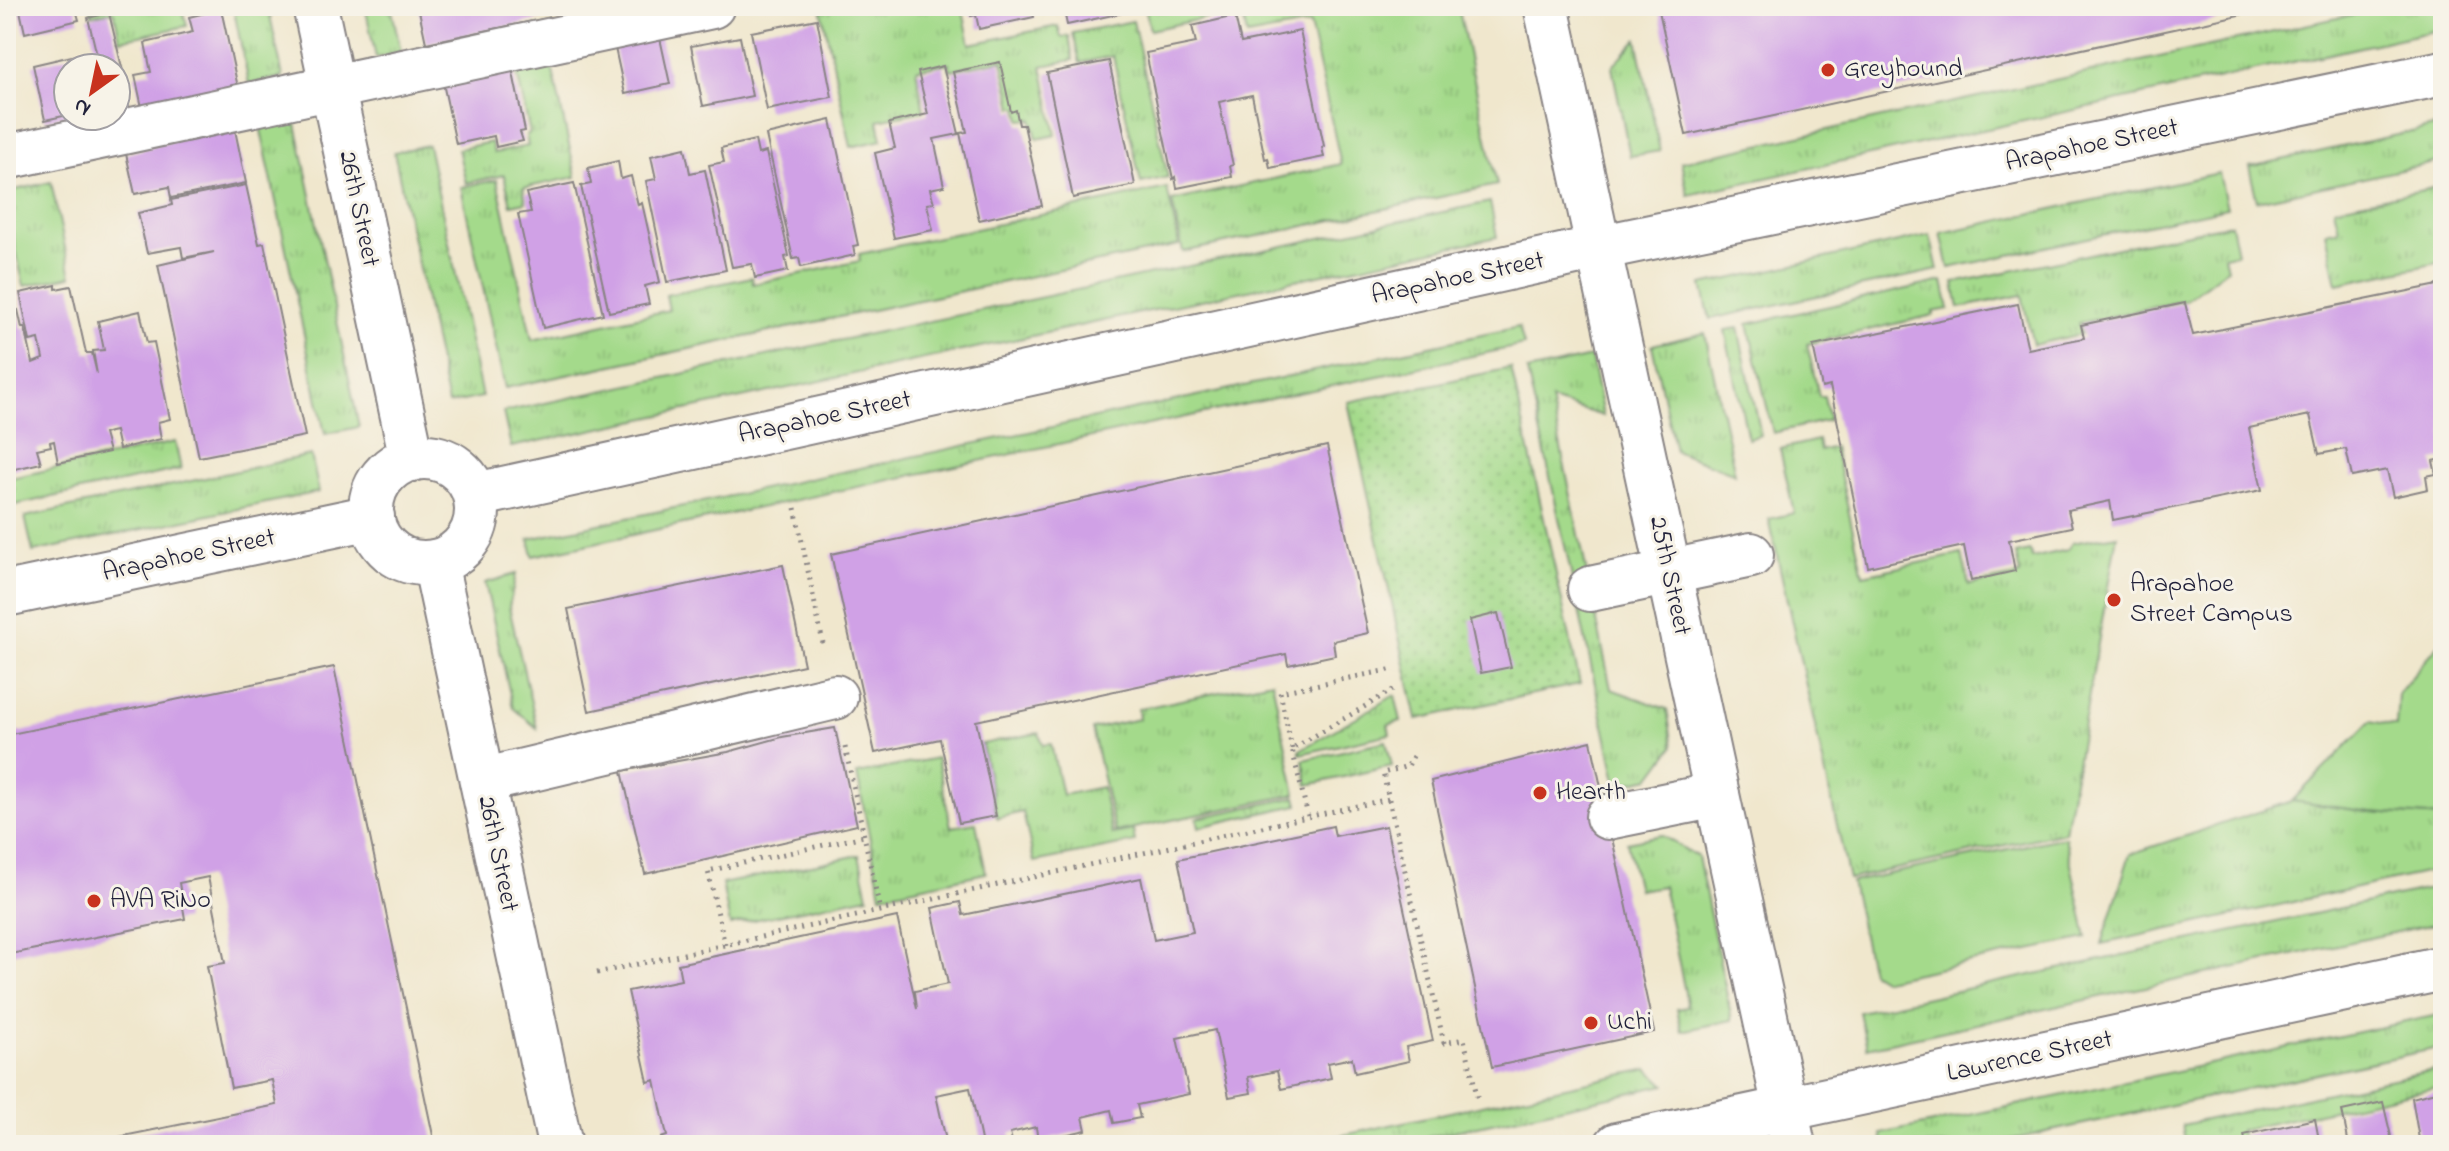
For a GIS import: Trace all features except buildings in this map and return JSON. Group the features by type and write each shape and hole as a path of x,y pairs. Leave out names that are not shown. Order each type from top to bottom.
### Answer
{"street":[{"name":"26th Street","path":"315,6 412,459"},
{"path":"6,157 712,6"},
{"name":"25th Street","path":"1546,6 1789,1127"},
{"name":"Arapahoe Street","path":"476,495 1598,248 2443,73"},
{"path":"421,456 439,459 455,467 468,479 476,495 478,513 474,530 464,546 451,556 435,562 416,563 386,547 376,533 372,499 378,483 389,469 412,459 421,456"},
{"name":"Arapahoe Street","path":"6,594 372,517"},
{"path":"1590,589 1751,555"},
{"name":"26th Street","path":"435,562 560,1145"},
{"path":"482,781 835,697"},
{"path":"1608,817 1717,795"},
{"name":"Lawrence Street","path":"1617,1145 1789,1127 2443,968"}],"path":[{"path":"1308,816 1280,692 1394,669"},
{"path":"1292,749 1398,687"},
{"path":"1413,756 1408,766 1383,773 1444,1043 1464,1039 1478,1100"},
{"path":"597,973 1389,799"},
{"path":"725,945 708,871 864,836"}],"green space":[{"path":"90,6 182,6 187,26 120,40 114,11 92,15"},
{"path":"233,6 268,6 283,77 249,84"},
{"path":"365,6 391,6 401,52 376,58"},
{"path":"962,6 970,44 1058,26 1061,37 1069,36 1073,60 1042,66 1056,135 1037,139 1032,119 1021,120 1018,107 1013,107 1002,60 950,70 949,63 916,69 924,111 878,120 882,140 851,147 821,7"},
{"path":"1145,6 1458,6 1497,185 1183,252 1172,201 1341,164 1310,24 1247,36 1242,10 1150,30"},
{"path":"2392,6 2443,6 2443,29 1688,195 1681,162"},
{"path":"1133,21 1168,177 1141,183 1113,56 1080,63 1073,33"},
{"path":"1637,39 1660,151 1630,156 1612,67"},
{"path":"551,62 576,177 523,188 526,202 511,205 504,175 466,183 458,149 491,142 494,153 528,146 526,135 530,133 516,69"},
{"path":"293,109 359,427 325,434 258,116"},
{"path":"2443,125 2443,161 2257,201 2249,167"},
{"path":"428,145 482,397 448,404 394,152"},
{"path":"2219,173 2227,208 1949,268 1941,233"},
{"path":"497,180 532,340 669,310 666,295 752,277 753,284 860,261 859,254 1167,188 1179,245 505,388 461,187"},
{"path":"51,182 71,276 24,286 6,206 6,192"},
{"path":"2443,186 2443,262 2337,284 2326,232 2339,229 2334,208"},
{"path":"1490,202 1497,237 511,447 503,412"},
{"path":"2231,224 2237,253 2224,256 2227,269 2186,300 2079,323 2081,334 2033,345 2022,295 1959,308 1954,283"},
{"path":"1930,235 1938,270 1710,319 1702,285"},
{"path":"1943,281 1949,309 1807,344 1819,396 1824,396 1829,420 1773,433 1748,324"},
{"path":"1519,327 1524,345 533,556 529,539"},
{"path":"1738,328 1761,435 1748,439 1725,330"},
{"path":"1705,333 1735,474 1675,451 1652,345"},
{"path":"1591,357 1603,416 1551,400 1611,689 1667,709 1673,747 1650,778 1617,785 1527,371"},
{"path":"1511,368 1580,684 1417,719 1348,402"},
{"path":"1818,440 1820,451 1834,447 1863,575 1962,554 1969,585 2020,575 2016,554 2030,551 2032,558 2067,550 2072,543 2117,535 2065,832 1849,879 1769,519 1794,513 1780,449"},
{"path":"175,442 181,469 6,507 6,479"},
{"path":"311,455 319,492 33,552 25,517"},
{"path":"516,574 509,607 537,728 513,708 485,583"},
{"path":"2443,639 2443,817 2371,812 2292,801 2371,721 2396,726 2398,694"},
{"path":"1272,681 1296,794 1115,832 1092,729 1139,719 1138,709"},
{"path":"1395,695 1401,721 1388,725 1390,734 1300,754 1300,750"},
{"path":"1039,733 1043,745 1051,744 1062,795 1102,787 1112,834 1133,830 1135,842 1034,862 1023,812 997,818 982,744"},
{"path":"1386,741 1392,766 1308,785 1303,760"},
{"path":"937,758 951,827 976,823 986,873 881,895 857,774"},
{"path":"1296,797 1298,805 1199,827 1197,818"},
{"path":"2292,801 2371,812 2443,817 2443,869 2102,944 2130,854"},
{"path":"1661,835 1698,857 1732,1020 1682,1031 1677,1009 1688,1007 1663,886 1638,890 1627,842"},
{"path":"2065,837 2087,938 1884,980 1871,972 1851,882"},
{"path":"859,855 868,896 730,925 722,884"},
{"path":"2443,886 2443,922 1867,1048 1859,1012"},
{"path":"2443,1014 2443,1047 1986,1145 1883,1145 1881,1134"},
{"path":"2443,1068 2443,1086 2240,1130 2242,1145 2186,1145 2182,1125"},
{"path":"1648,1069 1665,1085 1391,1145 1298,1145"}],"place":[{"name":"Greyhound","path":"1828,70"},
{"name":"Arapahoe Street Campus","path":"2114,600"},
{"name":"Hearth","path":"1540,793"},
{"name":"AVA RiNo","path":"94,901"},
{"name":"Uchi","path":"1591,1023"}]}
